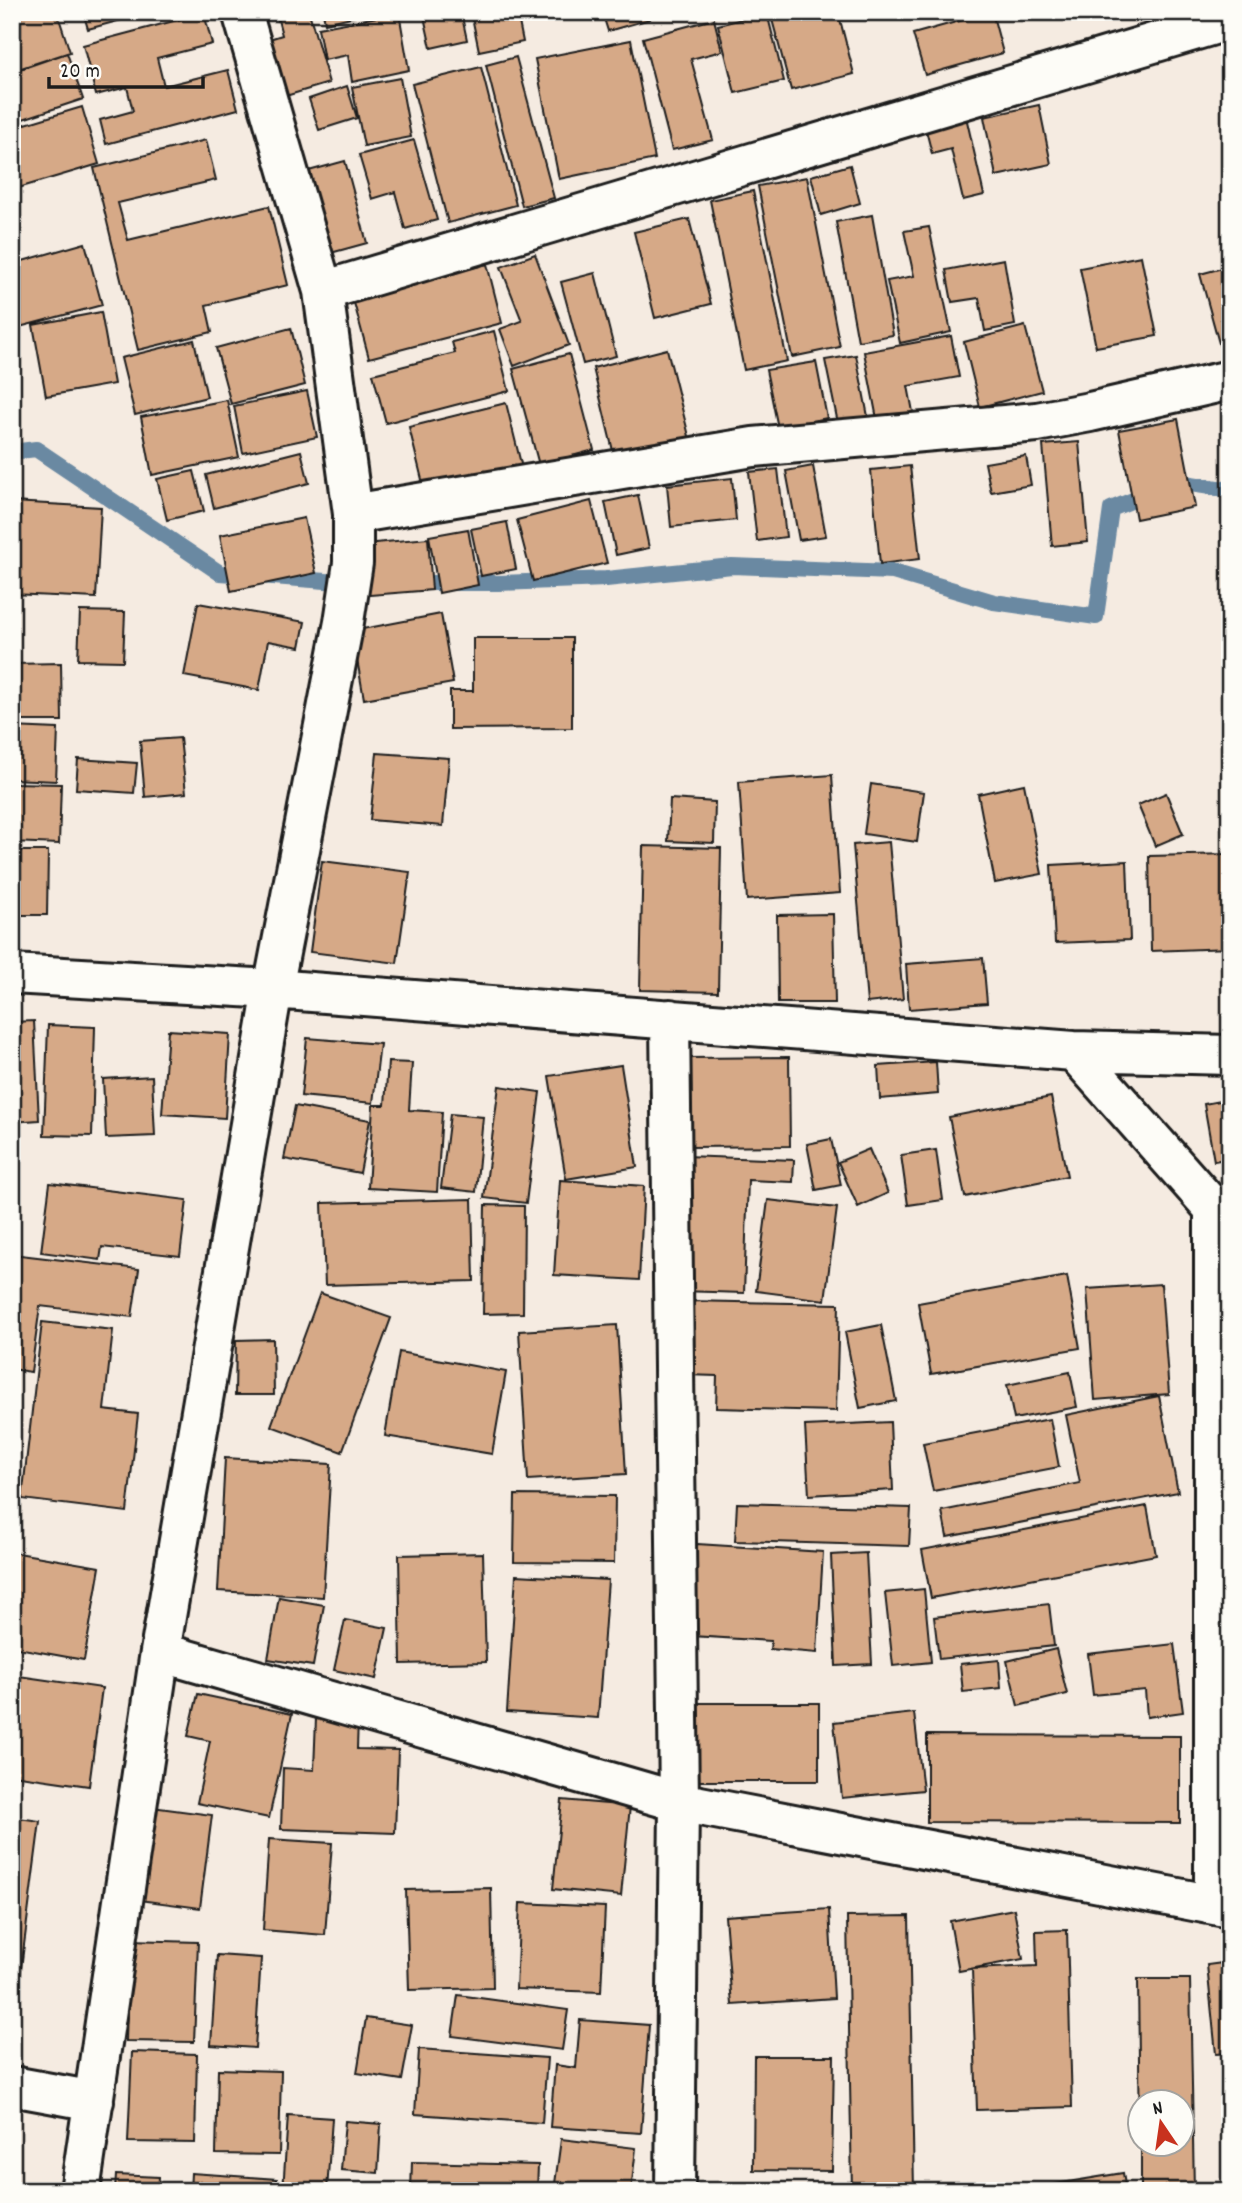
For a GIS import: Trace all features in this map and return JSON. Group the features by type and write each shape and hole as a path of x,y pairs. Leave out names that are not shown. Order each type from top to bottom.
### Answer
{"street":[{"path":"80,2191 160,1652 273,989 344,622 353,562 353,514 323,291 242,12"},
{"path":"323,291 1230,20"},
{"path":"353,514 753,447 1037,422 1230,380"},
{"path":"12,974 273,989 1074,1051 1230,1055"},
{"path":"670,1020 679,1802 675,2191"},
{"path":"160,1652 679,1802 1222,1907 1222,1219 1074,1051"},
{"path":"12,2086 93,2101"}],"building":[{"path":"57,12 70,52 12,71 12,13"},
{"path":"83,12 151,12 88,29"},
{"path":"276,12 309,12 329,83 279,98 263,41 282,35"},
{"path":"323,12 373,12 325,23"},
{"path":"423,12 461,12 467,40 431,48"},
{"path":"471,12 517,12 523,42 479,51"},
{"path":"602,12 648,12 650,19 608,31"},
{"path":"770,12 838,12 854,74 791,90"},
{"path":"992,12 1003,53 925,75 913,34"},
{"path":"204,13 212,44 157,58 164,86 228,70 238,109 106,144 100,120 133,111 127,87 96,95 83,45"},
{"path":"399,13 409,70 352,82 348,55 324,60 318,28"},
{"path":"767,13 784,81 735,93 718,25"},
{"path":"714,19 722,51 691,59 713,140 672,150 643,38"},
{"path":"631,40 655,159 559,179 535,59"},
{"path":"67,53 83,99 20,120 12,95 12,72"},
{"path":"516,57 554,198 522,206 486,65"},
{"path":"481,67 516,205 448,223 412,84"},
{"path":"400,78 411,137 364,146 352,87"},
{"path":"347,86 357,118 319,130 309,99"},
{"path":"1039,105 1051,164 996,176 984,117"},
{"path":"82,107 99,164 15,189 12,182 12,128"},
{"path":"964,108 984,195 963,200 951,149 932,154 923,118"},
{"path":"206,140 216,180 118,203 128,240 269,206 288,285 206,305 212,332 138,350 94,168"},
{"path":"414,140 437,220 405,229 395,192 372,199 359,155"},
{"path":"345,161 367,243 327,254 305,172"},
{"path":"850,165 860,203 821,215 811,176"},
{"path":"807,177 840,347 792,357 758,186"},
{"path":"753,191 787,361 744,370 710,200"},
{"path":"872,215 893,335 858,341 836,222"},
{"path":"689,219 711,304 655,318 634,232"},
{"path":"929,227 951,332 900,343 887,281 914,276 904,231"},
{"path":"85,243 102,305 12,329 12,264"},
{"path":"535,254 569,345 514,366 500,329 522,321 501,267"},
{"path":"1141,256 1157,336 1096,347 1080,268"},
{"path":"1004,259 1015,325 985,331 979,298 952,302 946,270"},
{"path":"487,264 502,323 369,358 353,299"},
{"path":"1230,266 1230,345 1220,347 1200,274"},
{"path":"595,273 616,356 583,364 561,282"},
{"path":"101,312 114,384 46,396 33,325"},
{"path":"1025,326 1042,391 980,407 964,342"},
{"path":"291,328 305,385 231,404 216,348"},
{"path":"494,331 509,391 386,423 373,374 455,353 452,342"},
{"path":"951,336 959,377 908,386 914,417 878,424 864,352"},
{"path":"194,340 207,397 135,415 121,358"},
{"path":"667,349 690,440 615,459 593,368"},
{"path":"569,354 594,450 539,465 513,369"},
{"path":"856,355 870,427 840,433 825,360"},
{"path":"816,362 827,418 778,428 766,370"},
{"path":"307,391 317,437 243,453 234,406"},
{"path":"227,400 239,457 152,475 141,417"},
{"path":"506,403 524,476 427,500 409,427"},
{"path":"1178,419 1195,507 1136,519 1119,430"},
{"path":"1079,442 1088,542 1052,546 1043,445"},
{"path":"301,451 309,483 214,508 206,475"},
{"path":"1026,456 1031,485 991,492 985,463"},
{"path":"813,466 826,536 799,540 786,471"},
{"path":"910,466 920,559 880,564 871,470"},
{"path":"778,469 786,537 757,541 749,472"},
{"path":"194,471 204,511 167,520 157,479"},
{"path":"732,478 736,520 671,527 667,485"},
{"path":"638,495 649,548 616,555 605,502"},
{"path":"591,501 607,563 533,581 517,520"},
{"path":"12,502 101,507 96,598 12,594"},
{"path":"304,518 316,573 231,591 220,535"},
{"path":"507,522 516,569 481,576 471,529"},
{"path":"468,529 478,585 439,593 429,536"},
{"path":"428,538 432,590 358,596 354,545"},
{"path":"198,603 305,622 300,647 268,641 259,690 184,676"},
{"path":"80,611 125,612 123,661 78,660"},
{"path":"441,614 453,683 364,699 352,631"},
{"path":"473,638 572,638 572,728 450,729 450,691 473,691"},
{"path":"61,663 62,721 12,721 12,664"},
{"path":"12,727 58,729 56,781 12,779"},
{"path":"180,738 186,793 145,797 140,741"},
{"path":"377,753 449,758 443,826 370,820"},
{"path":"78,759 137,763 134,793 76,789"},
{"path":"832,775 840,893 747,900 739,782"},
{"path":"12,783 61,784 59,844 12,842"},
{"path":"871,784 924,792 917,842 864,834"},
{"path":"1024,784 1042,874 995,883 978,794"},
{"path":"1166,793 1183,834 1155,846 1138,805"},
{"path":"670,799 715,802 714,843 668,841"},
{"path":"889,842 903,999 867,1003 853,845"},
{"path":"643,846 721,848 718,992 640,990"},
{"path":"12,851 48,851 47,915 12,915"},
{"path":"1230,854 1230,948 1151,951 1149,856"},
{"path":"322,861 410,872 397,963 310,952"},
{"path":"1127,861 1130,940 1055,943 1051,865"},
{"path":"833,914 835,1003 778,1003 777,915"},
{"path":"983,958 987,1003 909,1009 906,964"},
{"path":"34,1021 39,1120 12,1122 12,1022"},
{"path":"48,1025 95,1027 92,1136 44,1135"},
{"path":"168,1030 230,1034 225,1118 162,1114"},
{"path":"307,1038 380,1044 373,1103 301,1096"},
{"path":"789,1057 790,1146 690,1147 689,1058"},
{"path":"388,1062 412,1063 409,1110 442,1112 437,1192 368,1188 373,1105 385,1105"},
{"path":"936,1062 938,1094 880,1099 878,1066"},
{"path":"621,1065 637,1167 566,1179 549,1076"},
{"path":"152,1076 155,1136 106,1138 103,1079"},
{"path":"499,1086 540,1092 526,1203 484,1198"},
{"path":"1051,1097 1067,1176 965,1197 949,1117"},
{"path":"1230,1099 1230,1158 1214,1161 1204,1104"},
{"path":"295,1106 370,1120 360,1173 284,1159"},
{"path":"450,1114 483,1117 476,1192 441,1188"},
{"path":"831,1139 841,1185 816,1190 807,1144"},
{"path":"869,1149 888,1193 858,1207 838,1162"},
{"path":"936,1150 943,1200 908,1205 901,1155"},
{"path":"685,1156 794,1160 793,1182 748,1180 744,1293 680,1291"},
{"path":"560,1180 644,1186 639,1280 554,1275"},
{"path":"50,1183 187,1200 180,1256 102,1247 100,1260 41,1252"},
{"path":"472,1199 474,1281 325,1285 322,1203"},
{"path":"768,1200 837,1208 825,1300 756,1291"},
{"path":"485,1205 524,1206 523,1313 483,1314"},
{"path":"12,1254 139,1269 132,1317 40,1306 31,1372 12,1369"},
{"path":"1067,1276 1080,1348 931,1374 918,1303"},
{"path":"1161,1284 1169,1394 1095,1400 1087,1289"},
{"path":"320,1293 391,1318 342,1452 271,1426"},
{"path":"687,1301 839,1304 836,1411 716,1408 717,1376 686,1375"},
{"path":"42,1322 113,1330 104,1410 138,1414 127,1512 22,1499"},
{"path":"617,1325 626,1474 528,1480 519,1331"},
{"path":"881,1325 896,1401 860,1408 845,1332"},
{"path":"273,1339 274,1395 235,1395 236,1340"},
{"path":"399,1352 506,1372 492,1454 385,1436"},
{"path":"1070,1372 1077,1407 1014,1419 1007,1385"},
{"path":"1159,1396 1178,1492 947,1537 942,1511 1080,1483 1066,1415"},
{"path":"1050,1419 1059,1467 933,1491 923,1443"},
{"path":"890,1422 893,1490 809,1495 805,1426"},
{"path":"225,1458 331,1464 323,1597 218,1591"},
{"path":"515,1495 615,1496 614,1563 514,1562"},
{"path":"737,1503 911,1508 909,1546 735,1541"},
{"path":"1147,1506 1156,1555 931,1598 922,1550"},
{"path":"697,1544 823,1552 817,1653 770,1649 771,1641 692,1636"},
{"path":"12,1552 100,1567 84,1660 12,1647"},
{"path":"483,1553 486,1662 401,1664 399,1555"},
{"path":"866,1553 872,1664 836,1666 831,1555"},
{"path":"516,1575 608,1580 598,1718 507,1712"},
{"path":"924,1589 931,1662 893,1666 885,1593"},
{"path":"279,1597 324,1605 313,1666 268,1659"},
{"path":"1049,1604 1054,1646 939,1659 934,1617"},
{"path":"345,1620 387,1628 376,1679 334,1670"},
{"path":"1174,1644 1183,1712 1147,1717 1145,1690 1093,1695 1088,1654"},
{"path":"1056,1649 1067,1694 1018,1706 1007,1661"},
{"path":"999,1660 1001,1688 963,1692 960,1664"},
{"path":"12,1675 102,1688 89,1786 12,1775"},
{"path":"198,1694 292,1714 269,1818 197,1803 210,1741 188,1736"},
{"path":"686,1703 819,1703 819,1781 686,1781"},
{"path":"914,1713 923,1790 842,1798 834,1722"},
{"path":"316,1718 358,1718 357,1749 398,1750 395,1833 281,1829 283,1768 314,1770"},
{"path":"927,1735 1180,1736 1180,1823 927,1822"},
{"path":"562,1800 630,1806 621,1896 553,1889"},
{"path":"152,1807 212,1815 200,1908 139,1900"},
{"path":"12,1817 40,1821 13,2030 12,2030"},
{"path":"269,1839 332,1843 325,1935 263,1930"},
{"path":"491,1888 493,1988 409,1990 406,1890"},
{"path":"520,1903 605,1907 601,1992 516,1989"},
{"path":"829,1909 834,1998 732,2005 725,1916"},
{"path":"1014,1909 1023,1959 959,1971 950,1921"},
{"path":"909,1916 914,2191 852,2191 847,1917"},
{"path":"1067,1930 1072,2107 977,2110 972,1969 1037,1966 1036,1931"},
{"path":"129,1940 198,1942 194,2042 126,2041"},
{"path":"217,1955 261,1958 255,2048 211,2045"},
{"path":"1230,1962 1230,2053 1216,2054 1207,1965"},
{"path":"1138,1979 1190,1979 1192,2088 1139,2088"},
{"path":"458,1995 568,2010 562,2050 452,2036"},
{"path":"366,2018 412,2025 402,2080 357,2073"},
{"path":"580,2020 649,2025 641,2133 550,2127 555,2065 576,2068"},
{"path":"419,2049 547,2058 542,2123 415,2114"},
{"path":"132,2052 197,2054 195,2143 128,2142"},
{"path":"754,2056 834,2056 832,2171 753,2170"},
{"path":"218,2069 281,2071 279,2155 216,2154"},
{"path":"288,2115 332,2118 327,2191 283,2191"},
{"path":"345,2121 381,2124 378,2173 341,2170"},
{"path":"561,2139 636,2148 631,2191 554,2191"},
{"path":"1141,2158 1193,2158 1194,2191 1141,2191"},
{"path":"412,2162 538,2165 537,2191 411,2191"},
{"path":"191,2173 277,2179 277,2191 190,2191"},
{"path":"1123,2173 1126,2191 1013,2191"},
{"path":"116,2175 159,2177 158,2191 115,2191"}],"waterway":[{"path":"12,452 36,449 220,573 352,583"},
{"path":"410,583 606,579 732,566 893,572 994,602 1096,617 1111,509 1178,482 1230,490"}]}
